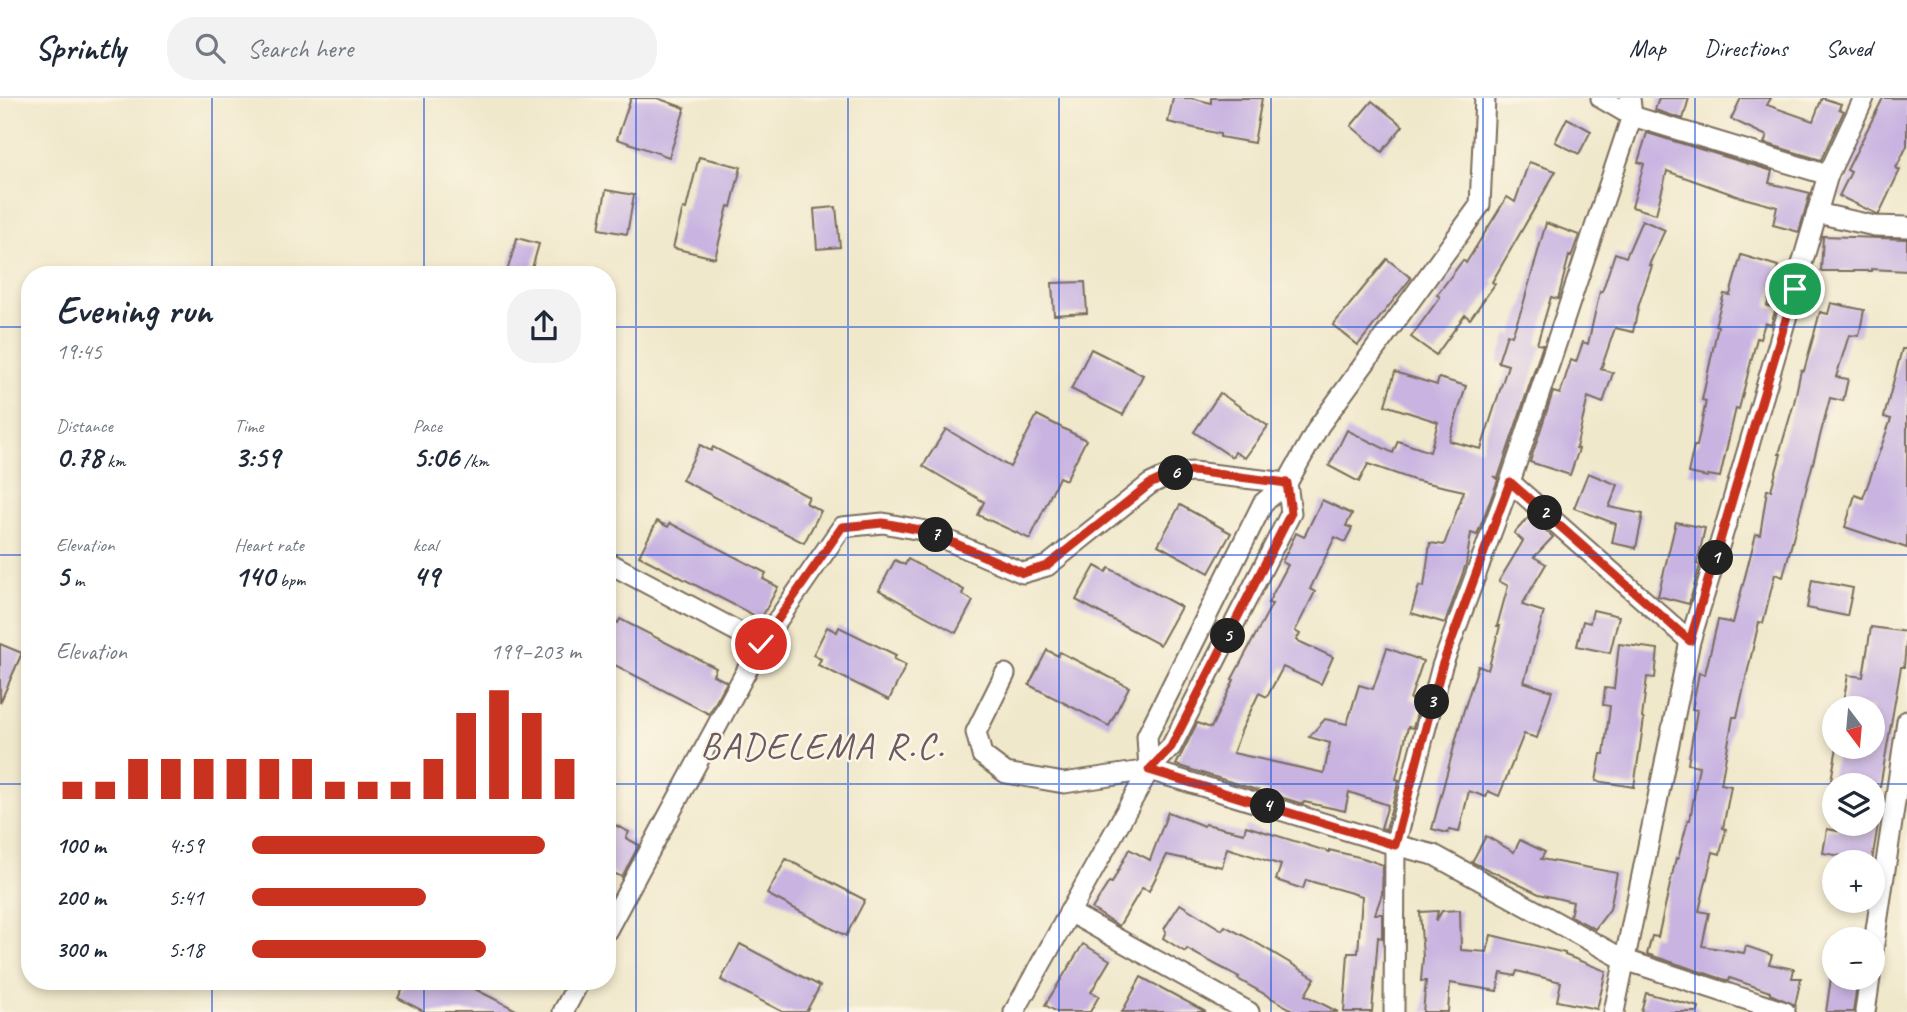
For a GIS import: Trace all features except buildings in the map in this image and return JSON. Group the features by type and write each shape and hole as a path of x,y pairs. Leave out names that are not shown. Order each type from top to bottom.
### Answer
{"street":[{"path":"1149,770 1147,736 1263,503 1287,483 1319,426 1480,205 1485,98"},
{"path":"1601,98 1828,175"},
{"path":"1614,1012 1690,641 1828,175 1864,98"},
{"path":"1394,1012 1395,845 1442,666 1510,482 1631,107"},
{"path":"1818,213 1875,226 1907,228"},
{"path":"616,913 761,644 842,527 883,523 926,531 1023,573 1047,566 1150,484 1171,474 1193,471 1287,483"},
{"path":"1510,482 1690,641"},
{"path":"1014,1012 1149,770 1171,747 1291,513 1287,483"},
{"path":"616,567 761,644"},
{"path":"1005,674 976,732 982,755 1006,773 1064,783 1149,770 1434,855 1625,960 1785,1012"},
{"path":"1876,927 1907,721"},
{"path":"1069,912 1249,1012"},
{"path":"563,1012 575,990"},
{"path":"1865,1012 1868,990"}],"district":[{"name":"BADELEMA R.C.","path":"823,745"}],"route":[{"path":"761,644 842,527 883,523 926,531 1023,573 1047,566 1150,484 1171,474 1193,471 1287,483 1291,513 1171,747 1149,770 1395,845 1442,666 1510,482 1690,641 1795,289"}]}
